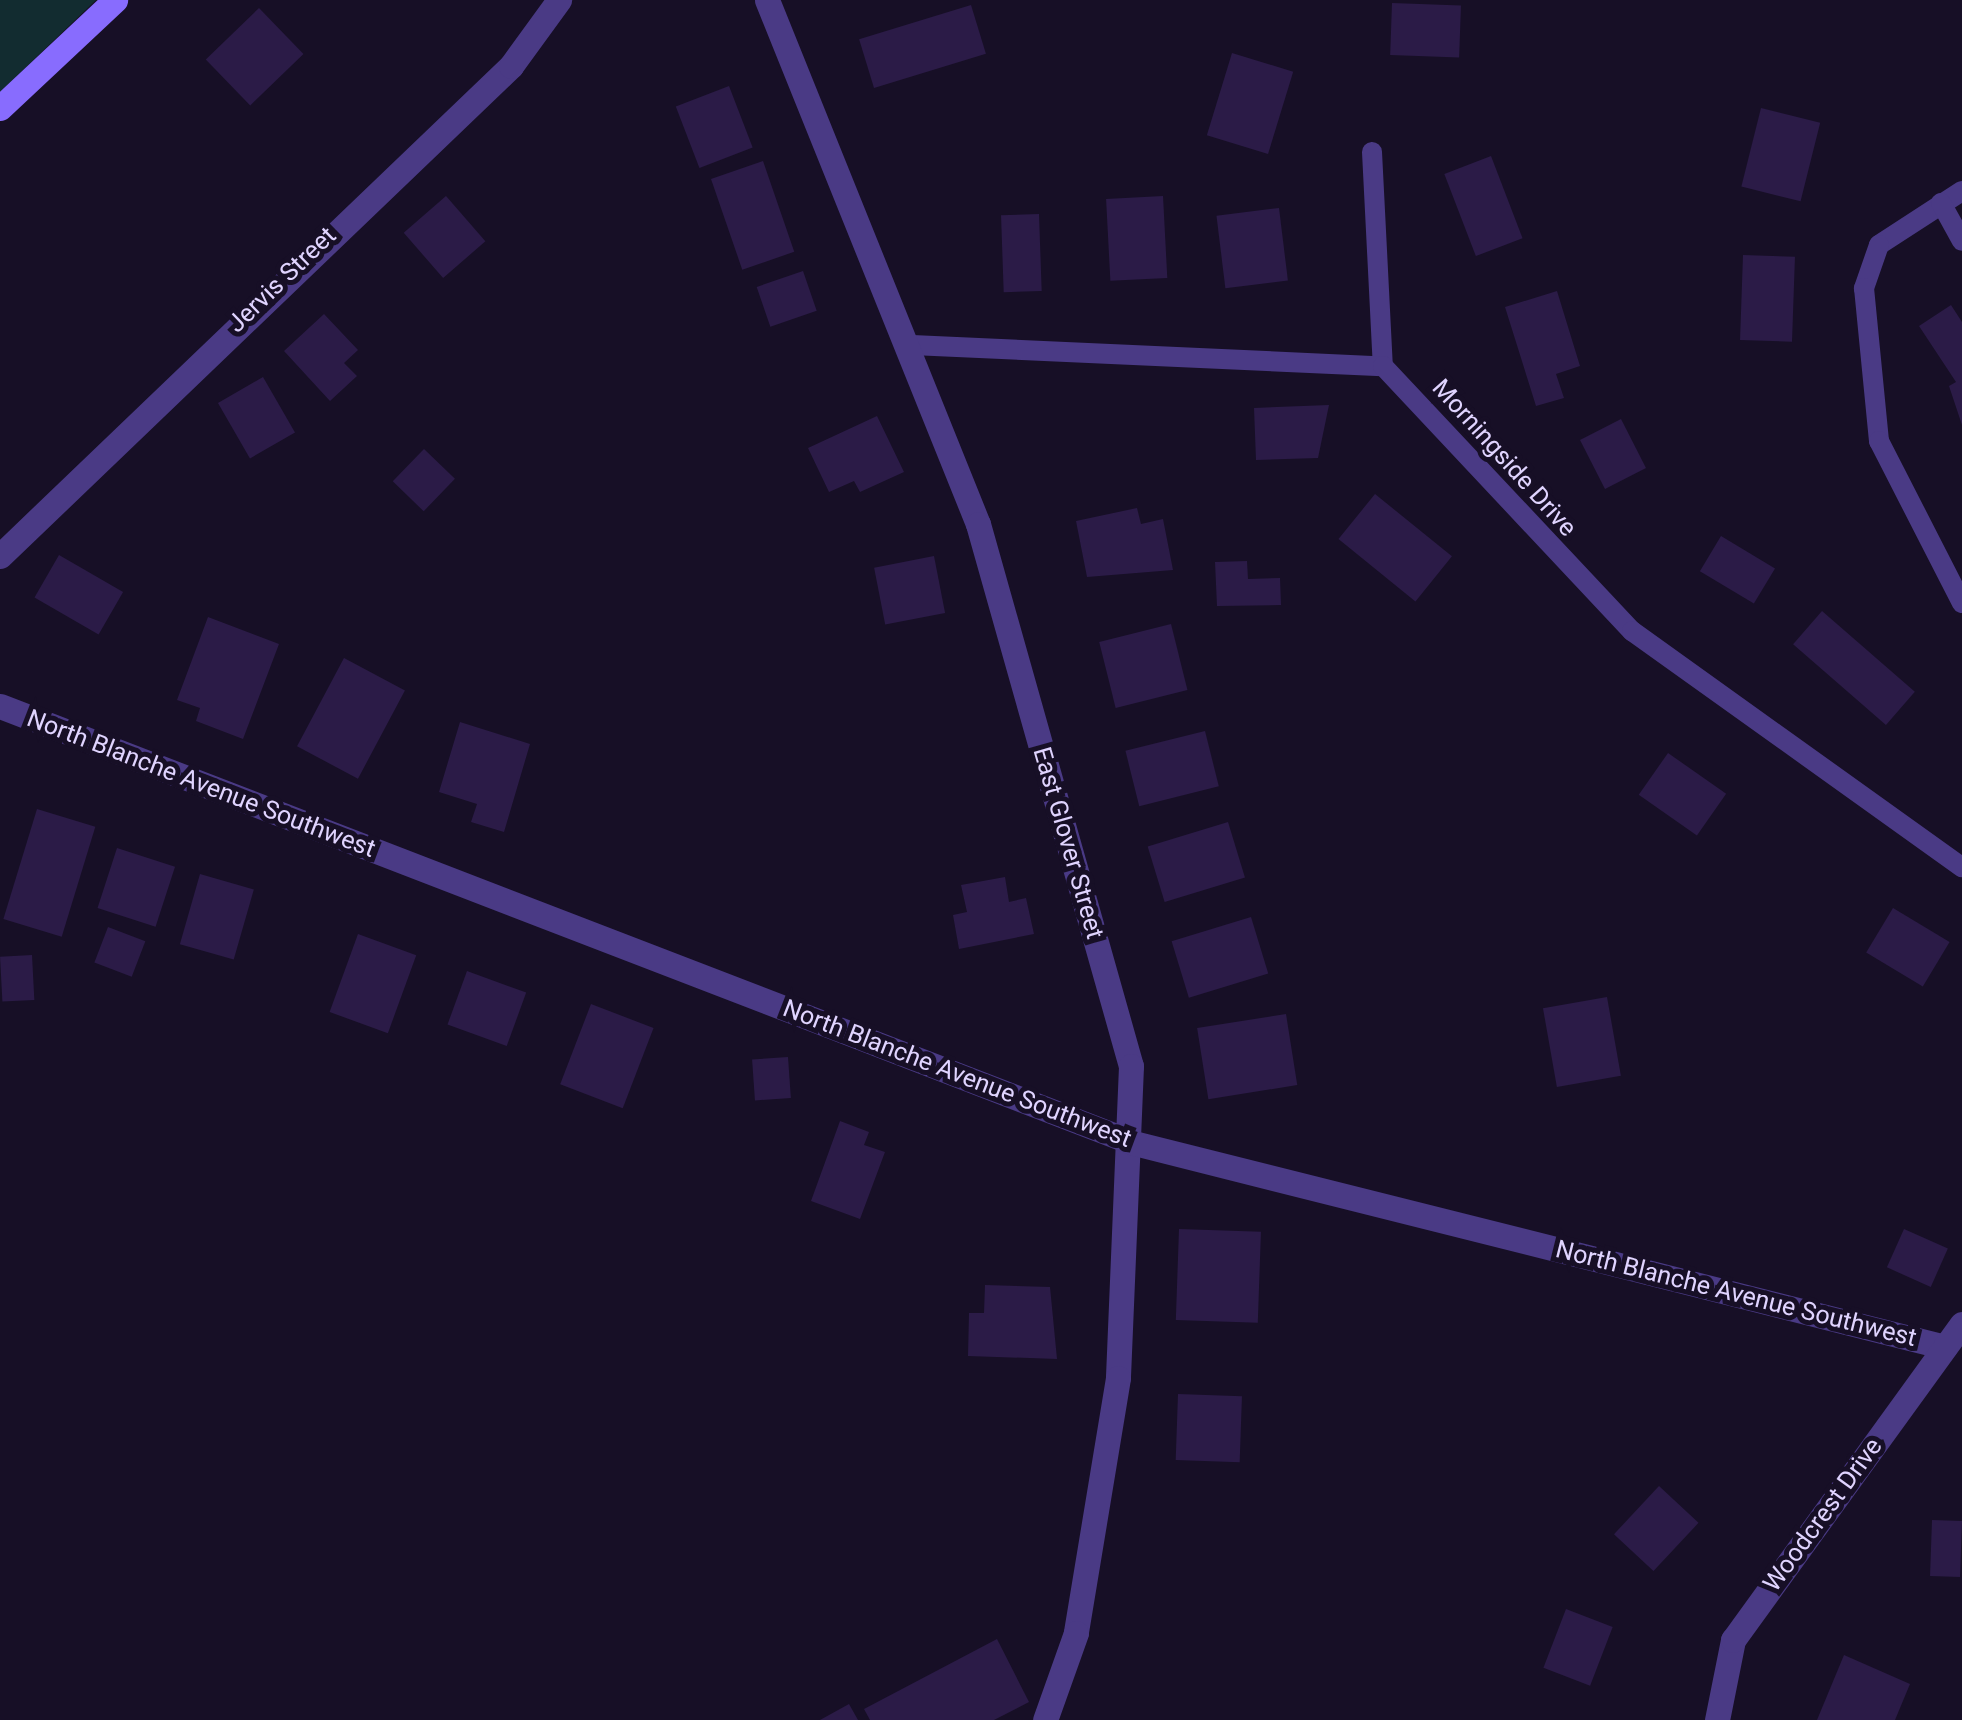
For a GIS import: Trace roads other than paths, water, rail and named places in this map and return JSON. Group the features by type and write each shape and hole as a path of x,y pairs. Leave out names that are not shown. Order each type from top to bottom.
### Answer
{"main road":[{"path":"0,108 115,0"}],"street":[{"name":"Jervis Street","path":"0,556 511,66 559,0"},
{"name":"East Glover Street","path":"767,0 912,345 978,524 1131,1066 1134,1143 1118,1378 1076,1634 1045,1720"},
{"name":"North Blanche Avenue Southwest","path":"0,706 1134,1143 1945,1347"},
{"name":"Woodcrest Drive","path":"1717,1720 1733,1640 1962,1324"}],"lane":[{"path":"912,345 1382,366 1372,152"},
{"path":"1962,191 1879,244 1864,288 1866,342 1879,441 1962,603"},
{"path":"1941,203 1962,241"},
{"name":"Morningside Drive","path":"1382,366 1632,631 1962,867"}]}
